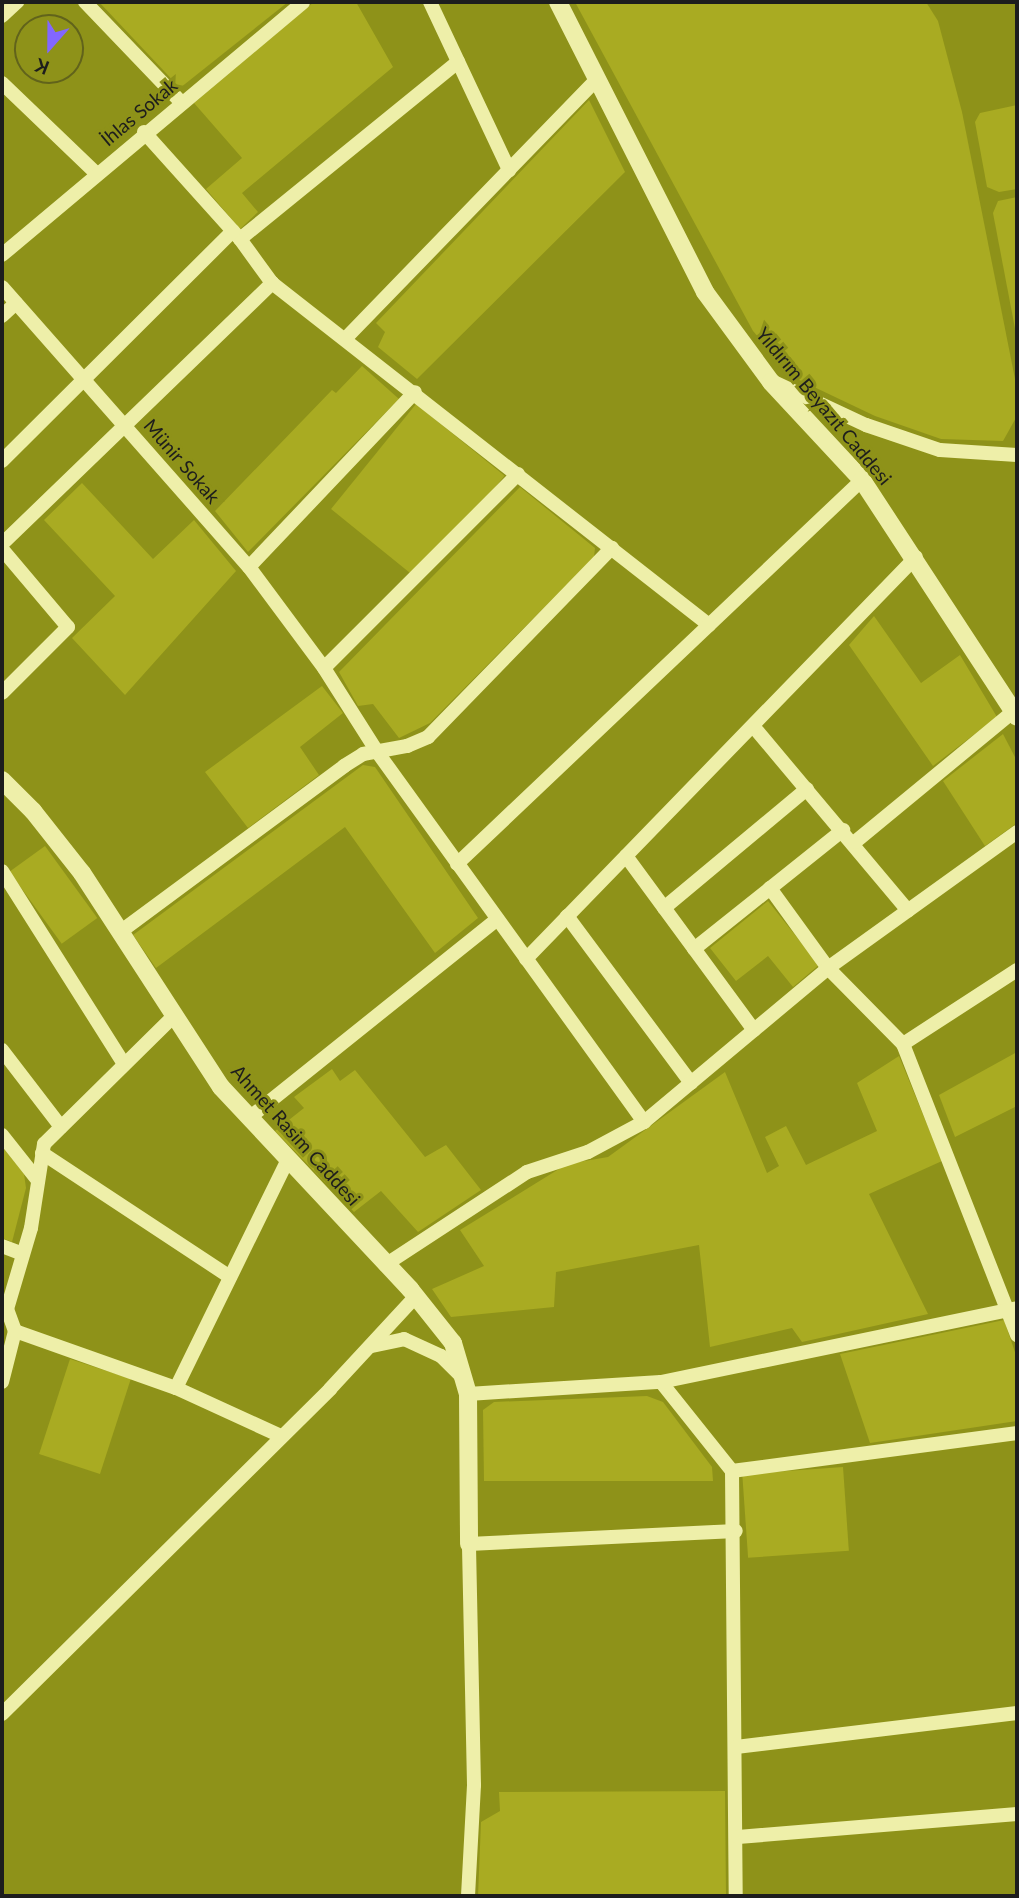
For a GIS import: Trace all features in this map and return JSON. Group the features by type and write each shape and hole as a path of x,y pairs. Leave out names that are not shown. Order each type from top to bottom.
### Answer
{"street":[{"path":"2,16 17,2"},
{"path":"85,2 180,101"},
{"name":"İhlas Sokak","path":"2,255 180,101 303,2"},
{"path":"430,2 509,170"},
{"name":"Yıldırım Beyazıt Caddesi","path":"558,2 705,292 771,382 862,480 916,558 1016,714"},
{"path":"2,461 84,379 237,235 458,62"},
{"path":"345,339 597,79"},
{"path":"2,82 96,173"},
{"path":"144,132 237,235 272,283 415,392 709,625"},
{"path":"2,544 123,423 272,283"},
{"name":"Münir Sokak","path":"2,287 249,567 324,668 378,753 643,1122"},
{"path":"2,316 16,303"},
{"path":"771,382 905,440 940,450 1017,455"},
{"path":"249,567 415,392"},
{"path":"324,668 518,474"},
{"path":"457,863 862,480"},
{"path":"120,932 344,766 363,754 378,753 428,737 612,548"},
{"path":"2,549 68,628 2,693"},
{"path":"526,959 916,558"},
{"path":"855,842 1016,714"},
{"path":"752,726 855,842 908,911"},
{"name":"Ahmet Rasim Caddesi","path":"4,787 61,845 221,1087 416,1296 453,1343 466,1386 469,1544"},
{"path":"664,908 807,789"},
{"path":"694,949 843,830"},
{"path":"385,1265 527,1172 588,1152 643,1122 828,968 1017,832"},
{"path":"626,856 754,1030"},
{"path":"2,872 124,1064"},
{"path":"770,888 828,968 903,1044 1013,1309 1017,1335"},
{"path":"567,916 691,1083"},
{"path":"249,1118 497,919"},
{"path":"903,1044 1017,970"},
{"path":"2,1382 15,1331 7,1309 23,1254 44,1144 174,1016"},
{"path":"2,1050 61,1127"},
{"path":"2,1135 36,1178"},
{"path":"42,1153 230,1277"},
{"path":"176,1388 288,1159"},
{"path":"2,1246 23,1254"},
{"path":"2,1714 372,1346 416,1296"},
{"path":"372,1346 404,1339 442,1356 466,1386 661,1382 1013,1309"},
{"path":"15,1331 176,1388 281,1436"},
{"path":"661,1382 733,1471 736,1531 736,1896"},
{"path":"733,1471 1017,1433"},
{"path":"468,1896 474,1785 469,1544 736,1531"},
{"path":"736,1747 1017,1713"},
{"path":"738,1837 1017,1814"}],"shaded area":[{"path":"99,2 288,2 180,88"},
{"path":"314,2 356,2 393,67 242,193 258,212 240,229 206,189 242,158 194,103"},
{"path":"575,2 926,2 938,21 962,112 1017,389 1017,416 1003,441 941,439 875,416 793,377 753,331"},
{"path":"589,100 625,172 417,379 378,347 385,332 376,323"},
{"path":"1017,105 1017,189 999,192 987,187 975,122 980,113"},
{"path":"1017,197 1017,339 993,213 998,201"},
{"path":"362,366 399,399 248,552 215,511 332,390 336,393"},
{"path":"416,404 505,476 420,581 331,509"},
{"path":"82,483 153,559 194,520 236,571 125,695 72,638 115,596 44,520"},
{"path":"520,487 595,548 594,557 430,723 399,738 373,704 358,706 339,672"},
{"path":"874,616 921,683 960,655 997,717 933,766 849,645"},
{"path":"322,686 343,713 300,747 319,775 248,828 205,772"},
{"path":"1003,734 1017,761 1017,823 985,846 943,781"},
{"path":"363,765 375,767 478,918 435,953 345,827 156,968 133,935"},
{"path":"45,846 97,918 62,944 9,872"},
{"path":"768,901 819,965 793,987 768,956 736,981 710,948"},
{"path":"1017,1052 1017,1106 955,1137 939,1095"},
{"path":"899,1056 942,1161 869,1194 928,1314 802,1342 792,1328 710,1347 699,1245 556,1272 554,1307 451,1317 432,1289 484,1266 460,1230 567,1164 608,1157 725,1072 767,1173 779,1166 765,1137 786,1126 806,1165 877,1131 857,1083"},
{"path":"332,1069 340,1081 355,1070 425,1157 446,1145 481,1190 418,1232 381,1191 354,1212 275,1131 304,1108 294,1097"},
{"path":"2,1146 24,1174 26,1188 12,1242 2,1238"},
{"path":"1004,1320 1017,1358 1017,1421 870,1443 840,1354"},
{"path":"70,1359 131,1379 100,1474 39,1454"},
{"path":"647,1396 663,1402 712,1467 713,1481 484,1481 483,1410 494,1402"},
{"path":"843,1467 849,1551 748,1558 742,1474"},
{"path":"725,1791 726,1896 478,1896 481,1822 500,1811 499,1792"}]}
